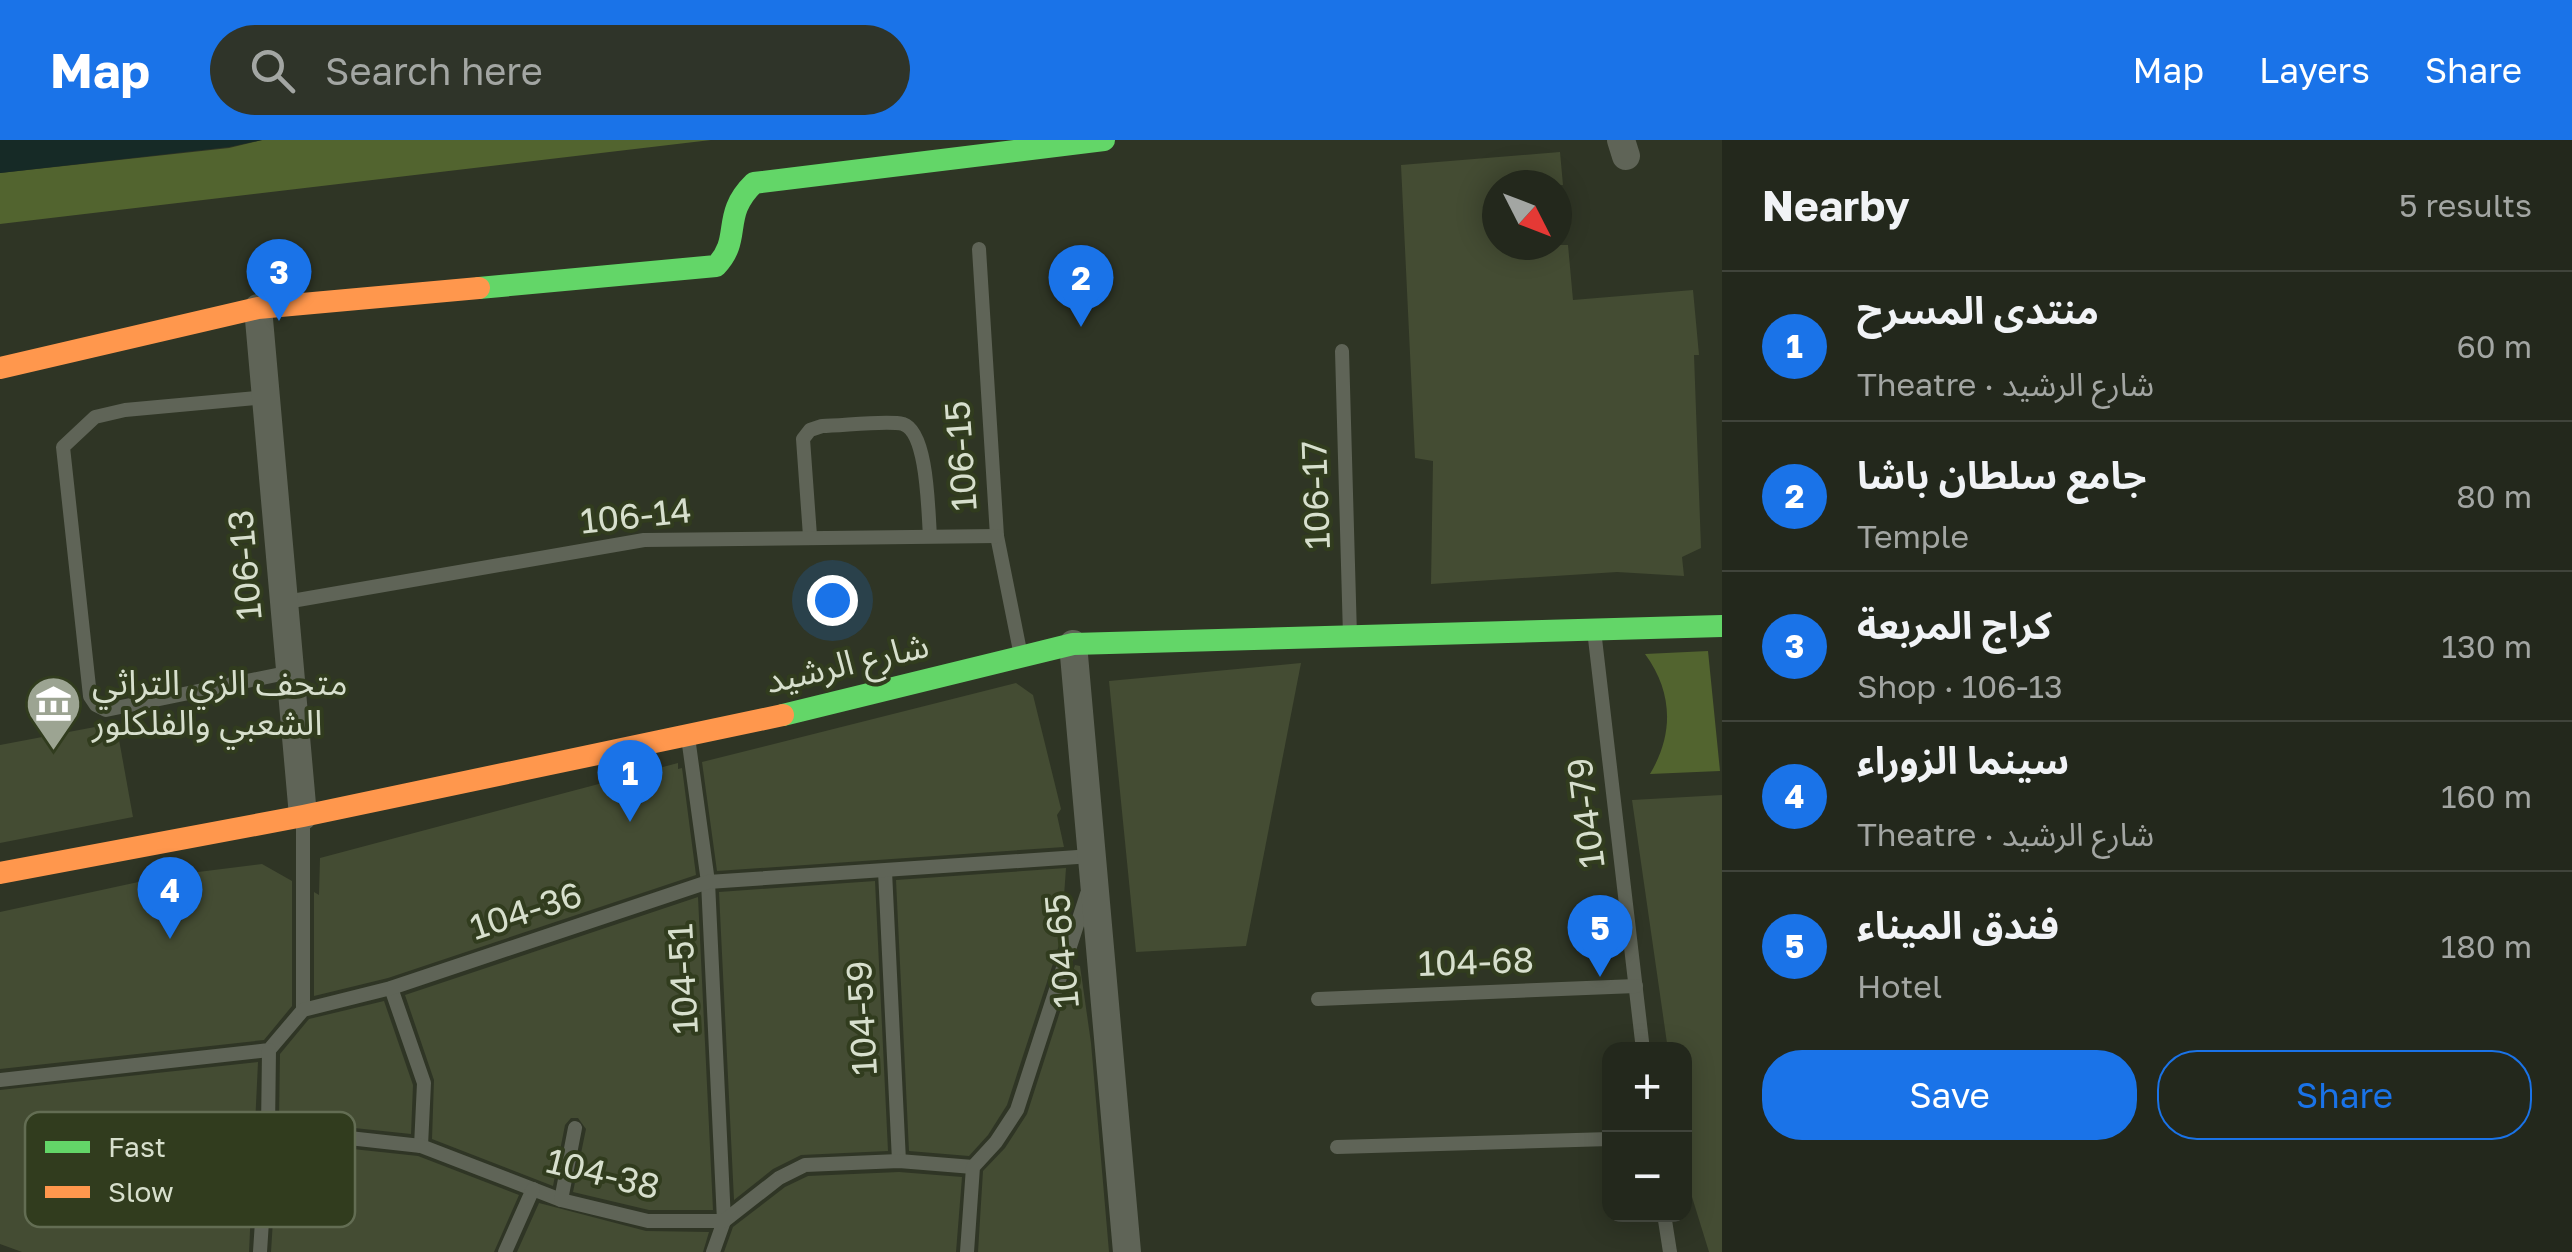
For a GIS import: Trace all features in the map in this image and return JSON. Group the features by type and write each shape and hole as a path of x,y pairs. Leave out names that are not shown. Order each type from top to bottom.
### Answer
{"main road":[{"path":"0,368 258,308 716,266 731,247 730,211 741,193 754,183 1104,140"},
{"name":"شارع الرشيد","path":"0,874 303,816 826,706 1074,644 1722,626"}],"street":[{"name":"106-13","path":"258,308 303,816"},
{"name":"104-65","path":"1074,644 1127,1252"}],"lane":[{"name":"106-15","path":"978,250 996,536 1021,657"},
{"name":"106-17","path":"1342,351 1350,637"},
{"path":"267,397 125,410 96,417 63,447 90,696 96,705 106,710 292,672"},
{"path":"810,536 803,438 810,430 822,426 904,424 921,448 930,536"},
{"name":"106-14","path":"286,602 644,540 996,536"},
{"name":"104-79","path":"1594,630 1643,1042"},
{"name":"104-51","path":"688,735 708,882 724,1221"},
{"path":"268,1112 269,1050 303,1010 303,816"},
{"path":"967,1252 973,1167 1017,1110 1093,865"},
{"name":"104-36","path":"303,1010 391,988 708,882 1093,865"},
{"name":"104-59","path":"885,872 898,1161"},
{"name":"104-68","path":"1318,999 1636,986"},
{"path":"391,988 424,1083 421,1146"},
{"path":"0,1080 269,1050"},
{"path":"561,1200 575,1128"},
{"name":"104-38","path":"355,1139 421,1146 561,1200 648,1221 724,1221"},
{"path":"1337,1147 1602,1140"},
{"path":"713,1252 724,1221 779,1178 805,1164 898,1161 973,1167"},
{"path":"505,1252 533,1189"},
{"path":"1665,1222 1670,1252"},
{"path":"260,1252 262,1227"}],"green space":[{"path":"262,140 711,140 0,224 0,173 229,148"},
{"path":"1708,651 1720,771 1650,774 1663,744 1667,713 1661,683 1645,654"}],"water":[{"path":"0,140 262,140 0,173"}],"building":[{"path":"1560,152 1562,170 1482,170 1482,260 1569,260 1573,300 1693,290 1699,355 1694,355 1701,548 1682,557 1684,576 1617,572 1431,584 1433,461 1415,458 1401,165"},
{"path":"1301,663 1246,946 1136,952 1109,681"},
{"path":"1016,683 1033,695 1061,809 1057,815 1064,847 717,871 702,762"},
{"path":"116,723 133,817 0,843 0,745"},
{"path":"678,763 678,769 682,768 696,875 388,978 314,996 314,892 319,895 320,858"},
{"path":"1722,795 1722,1252 1709,1252 1692,1197 1692,1042 1667,1042 1632,800"},
{"path":"262,864 292,881 292,1006 264,1040 0,1069 0,912 166,876"},
{"path":"1066,868 1061,939 1007,1105 969,1156 909,1151 896,880"},
{"path":"875,881 888,1151 801,1155 773,1169 734,1200 719,892"},
{"path":"698,897 713,1210 649,1210 573,1192 586,1129 578,1118 571,1118 565,1125 553,1186 432,1139 434,1080 405,995"},
{"path":"1075,965 1080,966 1091,1043 1109,1252 978,1252 983,1171 1005,1148 1027,1114"},
{"path":"384,1001 413,1085 411,1134 355,1128 355,1112 279,1112 280,1054 309,1019"},
{"path":"258,1062 256,1112 25,1112 25,1227 250,1227 249,1252 22,1252 0,1244 0,1090"},
{"path":"355,1149 418,1156 519,1195 494,1252 271,1252 273,1227 355,1227"},
{"path":"899,1172 962,1177 956,1252 724,1252 733,1227 785,1187 808,1176"},
{"path":"539,1203 646,1231 709,1232 703,1252 517,1252"}],"traffic: fast":[{"path":"479,288 716,266 729,246 738,206 754,183 1104,140"},
{"path":"783,715 1073,644 1722,626"}],"traffic: slow":[{"path":"0,368 258,308 479,288"},
{"path":"0,873 303,816 783,715"}],"place":[{"name":"كراج المربعة","path":"279,321"},
{"name":"جامع سلطان باشا","path":"1081,327"},
{"name":"متحف الزي التراثي الشعبي والفلكلور","path":"53,752"},
{"name":"منتدى المسرح","path":"630,822"},
{"name":"سينما الزوراء","path":"170,939"},
{"name":"فندق الميناء","path":"1600,977"}]}
